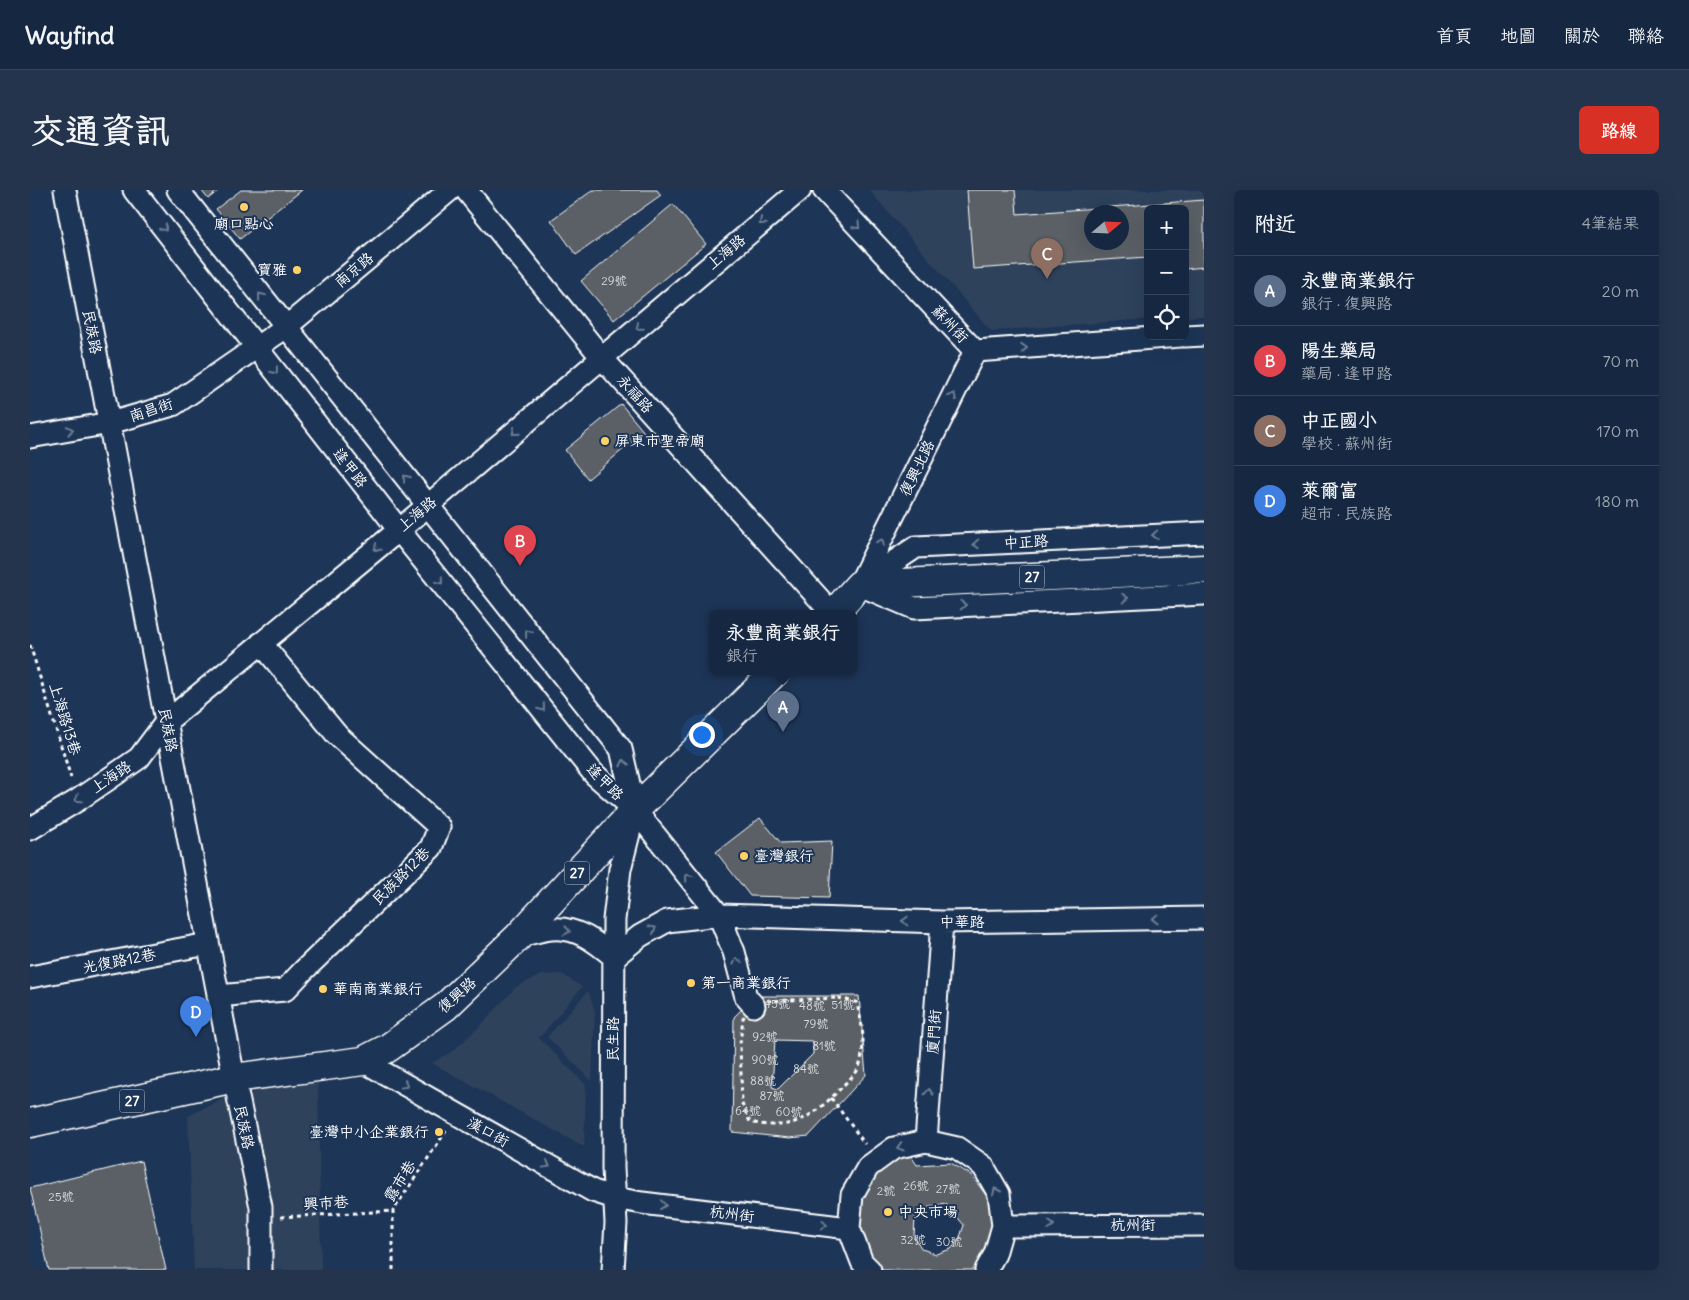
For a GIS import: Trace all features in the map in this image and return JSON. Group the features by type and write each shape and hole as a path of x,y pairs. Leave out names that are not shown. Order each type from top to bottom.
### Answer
{"main road":[{"name":"27","path":"859,585 1204,569"},
{"path":"836,610 859,585"},
{"name":"復興路","path":"30,1123 234,1078 363,1061 388,1048 445,1007 519,936 634,810 772,675"}],"street":[{"name":"民族路","path":"65,190 218,996 261,1207 261,1270"},
{"name":"逢甲路","path":"134,190 399,530 594,774 634,810"},
{"name":"逢甲路","path":"178,190 621,750 634,810"},
{"name":"南京路","path":"257,347 286,327 450,190"},
{"name":"永福路","path":"466,190 602,358 830,610"},
{"name":"上海路","path":"30,829 78,800 139,758 166,722 399,530 800,190"},
{"name":"蘇州街","path":"824,190 975,351 1144,339"},
{"path":"1189,336 1204,335"},
{"name":"南昌街","path":"30,437 110,423 173,405 257,347"},
{"name":"復興北路","path":"859,585 975,351"},
{"name":"中正路","path":"859,585 916,547 1204,533"},
{"path":"859,585 914,608 1204,594"},
{"name":"民族路12巷","path":"218,996 285,990 431,848 439,827 337,735 261,643"},
{"path":"634,810 719,915 734,952 746,997 754,1006"},
{"name":"民生路","path":"613,1270 616,1223 613,1168 612,1002 614,920 620,868 634,810"},
{"name":"中華路","path":"614,957 640,936 667,921 719,915 942,922 1204,918"},
{"name":"廈門街","path":"926,1141 942,922"},
{"path":"519,936 551,928 570,930 594,940 614,957"},
{"name":"光復路12巷","path":"30,978 208,944"},
{"name":"漢口街","path":"363,1061 593,1191 615,1198"},
{"path":"870,1270 862,1262 849,1228 852,1195 868,1167 894,1148 926,1141 957,1148 983,1166 999,1194 1003,1226 995,1254 986,1270"},
{"name":"杭州街","path":"615,1198 642,1203 849,1228"},
{"name":"杭州街","path":"1003,1226 1204,1225"}],"path":[{"name":"上海路13巷","path":"30,645 78,800"},
{"path":"838,998 856,1002 862,1018 863,1051 859,1070 831,1098 806,1118 791,1124 767,1126 750,1122 742,1104 740,1044 743,1018 754,1006 768,1002 838,998"},
{"path":"831,1098 878,1160"},
{"name":"露市巷","path":"393,1270 393,1211 457,1114"},
{"name":"興市巷","path":"261,1218 393,1211"}],"shaded area":[{"path":"869,190 1204,190 1204,316 1189,317 1189,205 1144,205 1144,319 991,331"},
{"path":"562,974 582,987 539,1038 586,1085 584,1147 432,1063 454,1050 481,1025 516,987 541,975"},
{"path":"588,991 595,1011 592,1081 547,1037"},
{"path":"318,1080 321,1270 194,1270 188,1116 240,1090"}],"building":[{"path":"201,190 219,190 208,199"},
{"path":"241,190 302,190 240,239 216,209"},
{"path":"593,190 657,190 661,195 576,255 551,220"},
{"path":"967,190 1015,190 1017,214 1084,209 1084,250 1129,250 1129,206 1204,200 1204,267 1189,269 1189,205 1144,205 1144,257 973,269"},
{"path":"673,204 706,244 614,320 581,281"},
{"name":"屏東市聖帝廟","path":"621,404 644,432 588,479 565,450"},
{"path":"760,818 781,843 832,841 829,898 750,896 716,852"},
{"path":"755,996 859,996 866,1075 809,1136 790,1138 732,1132 734,1017","holes":["775,1040 813,1041 813,1054 778,1089 772,1087"]},
{"name":"中央市場","path":"909,1153 917,1165 951,1163 971,1175 986,1195 994,1219 989,1249 978,1270 876,1270 869,1263 854,1206 870,1178 888,1161","holes":["946,1204 964,1225 959,1240 951,1249 936,1254 922,1249 914,1237 915,1218 929,1207"]},
{"path":"141,1161 166,1270 49,1270 30,1188"}],"place":[{"name":"廟口點心","path":"244,207"},
{"name":"寶雅","path":"297,270"},
{"name":"中正國小","path":"1047,279"},
{"name":"屏東市聖帝廟","path":"605,441"},
{"name":"陽生藥局","path":"520,566"},
{"name":"永豐商業銀行","path":"783,732"},
{"name":"臺灣銀行","path":"744,856"},
{"name":"第一商業銀行","path":"691,983"},
{"name":"華南商業銀行","path":"323,989"},
{"name":"萊爾富","path":"196,1037"},
{"name":"臺灣中小企業銀行","path":"439,1132"},
{"name":"中央市場","path":"888,1212"}]}
